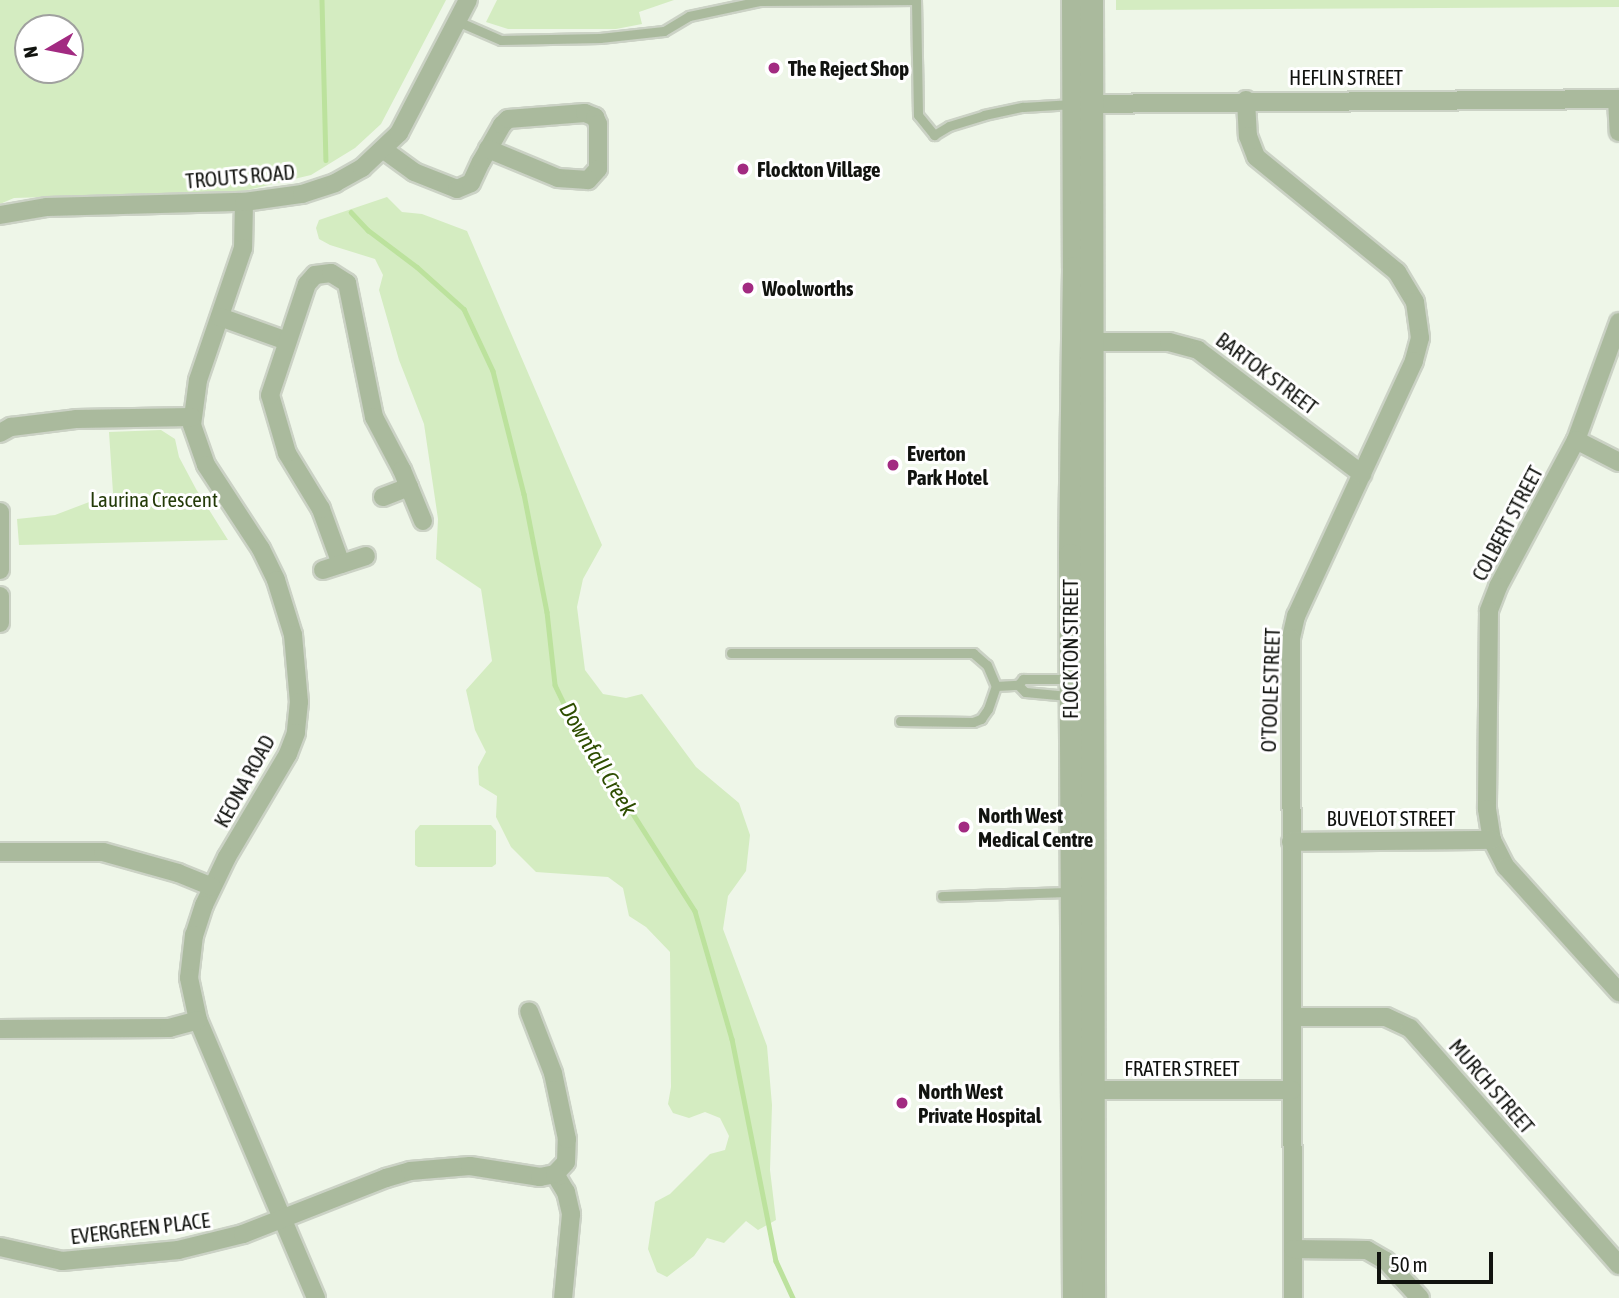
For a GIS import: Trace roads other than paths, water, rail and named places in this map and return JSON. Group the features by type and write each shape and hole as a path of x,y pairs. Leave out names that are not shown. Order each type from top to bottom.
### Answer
{"street":[{"name":"TROUTS ROAD","path":"0,215 47,207 244,202 288,196 325,187 353,174 384,150 407,121 468,0"},
{"name":"FLOCKTON STREET","path":"1073,0 1082,104 1090,342 1082,1090 1074,1298"},
{"name":"FLOCKTON STREET","path":"1091,0 1082,104 1070,688 1070,892 1093,1298"},
{"name":"HEFLIN STREET","path":"1082,104 1246,100 1618,99"},
{"path":"1618,99 1619,132"},
{"name":"O'TOOLE STREET","path":"1246,100 1248,136 1256,158 1397,272 1415,302 1419,325 1418,349 1296,616 1291,638 1293,1298"},
{"path":"384,150 414,172 457,189 471,183 488,149 502,125 511,118 585,113 592,115 598,124 598,169 588,180 558,178 488,149"},
{"name":"KEONA ROAD","path":"244,202 243,248 198,380 192,417 196,443 206,465 261,549 289,617 299,674 298,720 288,754 212,887 191,949 190,991 198,1020 316,1298"},
{"path":"341,564 321,509 287,453 272,407 271,386 310,279 325,272 342,278 351,297 374,417 424,521"},
{"path":"220,317 287,341"},
{"name":"COLBERT STREET","path":"1492,840 1487,809 1489,611 1498,587 1576,440 1619,322"},
{"name":"BARTOK STREET","path":"1090,342 1169,342 1198,349 1362,474"},
{"path":"0,433 11,427 76,419 192,417"},
{"path":"1576,440 1619,462"},
{"path":"383,497 409,486"},
{"path":"0,512 0,570"},
{"path":"323,570 366,556"},
{"path":"0,596 0,623"},
{"path":"1492,840 1506,867 1619,992"},
{"name":"BUVELOT STREET","path":"1291,842 1492,840"},
{"path":"0,852 103,852 178,873 212,887"},
{"path":"529,1011 553,1073 566,1139 566,1162 555,1174 566,1192 571,1214 563,1298"},
{"name":"MURCH STREET","path":"1292,1017 1386,1017 1410,1028 1619,1265"},
{"path":"0,1029 169,1028 198,1020"},
{"name":"FRATER STREET","path":"1082,1090 1292,1090"},
{"name":"EVERGREEN PLACE","path":"0,1247 62,1261 202,1246 283,1220 386,1178 410,1171 470,1166 540,1177 555,1174"},
{"path":"1293,1249 1367,1250 1386,1261 1420,1298"}],"lane":[{"path":"457,21 501,40 600,38 654,33 672,27 689,16 761,2 916,0 918,115 934,135 949,125 984,115 1023,107 1082,104"},
{"path":"731,653 973,653 987,665 996,686 988,709 978,721 900,721"},
{"path":"996,686 1018,685 1023,680 1070,688"},
{"path":"1018,685 1025,691 1070,688"},
{"path":"942,896 1070,892"}],"waterway":[{"name":"Downfall Creek","path":"322,0 326,160"},
{"name":"Downfall Creek","path":"351,212 368,230 417,267 464,309 493,371 524,494 547,612 555,685 583,743 623,798 695,911 732,1039 776,1261 793,1298"}],"place":[{"name":"The Reject Shop","path":"774,68"},
{"name":"Flockton Village","path":"743,169"},
{"name":"Woolworths","path":"748,288"},
{"name":"Everton Park Hotel","path":"893,465"},
{"name":"North West Medical Centre","path":"964,827"},
{"name":"North West Private Hospital","path":"902,1103"}],"park label":[{"name":"Laurina Crescent","path":"154,499"}]}
